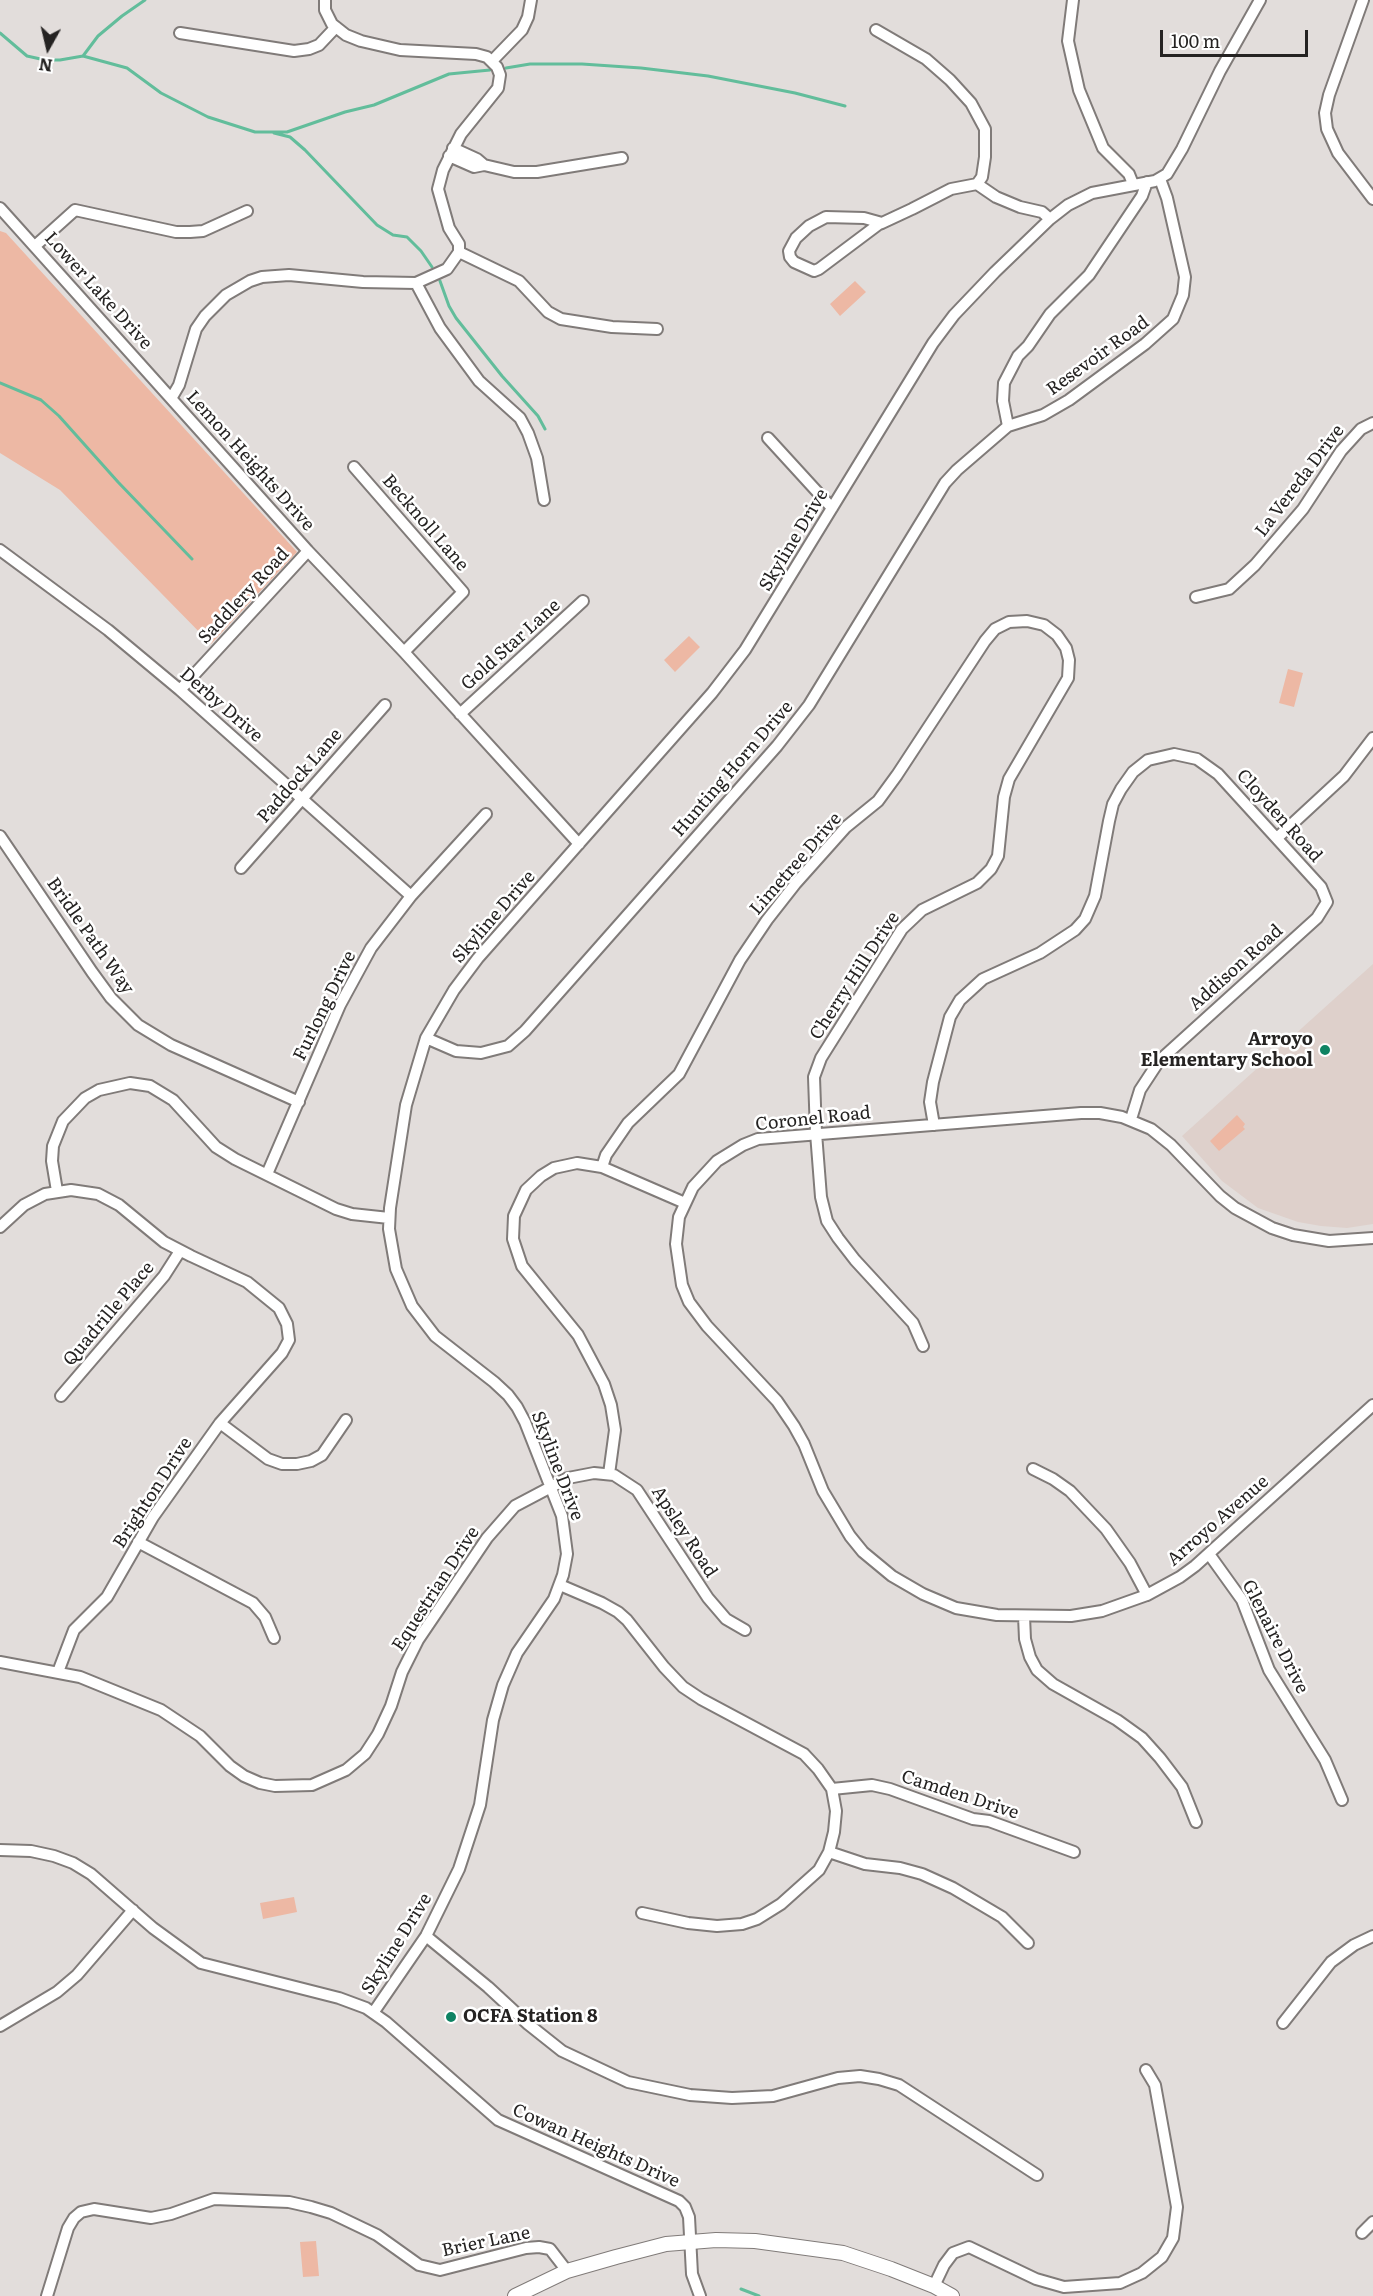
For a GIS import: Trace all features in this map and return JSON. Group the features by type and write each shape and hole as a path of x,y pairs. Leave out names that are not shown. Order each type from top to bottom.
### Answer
{"main road":[{"path":"515,2296 567,2271 666,2244 755,2241 843,2253 934,2286 952,2296"}],"street":[{"path":"325,0 325,10 329,20 346,35 400,50 476,54 492,61 497,67 500,75 498,88 466,127 451,152 438,189 449,228 459,244 459,252 519,281 548,312 561,319 612,327 657,329"},
{"path":"492,61 522,30 528,17 531,0"},
{"path":"1073,0 1068,41 1079,90 1103,148 1129,174 1133,184"},
{"path":"1160,179 1167,174 1176,160 1220,71 1260,0"},
{"path":"1363,0 1329,95 1325,113 1327,129 1338,153 1373,199"},
{"path":"180,33 294,51 319,45 336,27"},
{"path":"876,30 926,59 971,103 985,129 986,156 982,177 977,184 951,189 882,223 846,246 819,269 814,271 794,262 790,257 789,251 796,238 809,226 826,217 876,219 882,223"},
{"path":"451,152 474,167 484,165 514,172 537,172 622,158"},
{"name":"Skyline Drive","path":"373,2013 426,1935 457,1874 474,1827 484,1784 493,1720 503,1685 517,1653 549,1608 566,1565 567,1540 562,1516 525,1422 508,1395 443,1344 412,1305 396,1269 390,1242 389,1218 406,1105 426,1038 463,978 734,666 765,620 945,328 979,288 1050,219 1084,196 1106,189 1160,179"},
{"name":"Resevoir Road","path":"1008,426 1043,415 1069,400 1145,344 1173,319 1183,295 1185,277 1167,198 1160,179"},
{"path":"1008,426 1003,401 1004,383 1018,356 1028,346 1050,314 1089,276 1142,196 1148,182"},
{"path":"977,184 996,197 1020,207 1042,212 1050,219"},
{"name":"Lower Lake Drive","path":"1,210 172,397"},
{"path":"35,246 75,210 176,232 203,231 247,211"},
{"name":"Lemon Heights Drive","path":"459,252 447,269 417,283 371,283 289,275 262,277 250,281 226,295 205,315 196,329 179,385 172,397 308,551 404,652 579,844"},
{"path":"417,283 440,328 479,381 520,418 537,458 544,500"},
{"name":"La Vereda Drive","path":"1196,597 1229,589 1255,565 1303,509 1341,451 1361,429 1373,423"},
{"name":"Hunting Horn Drive","path":"426,1038 456,1052 481,1053 508,1046 525,1031 777,746 809,705 945,483 1008,426"},
{"path":"768,438 832,508"},
{"name":"Becknoll Lane","path":"354,467 463,591 404,652"},
{"name":"Derby Drive","path":"0,550 108,630 180,690 411,896"},
{"name":"Saddlery Road","path":"180,690 308,551"},
{"name":"Gold Star Lane","path":"460,714 583,601"},
{"name":"Limetree Drive","path":"602,1167 606,1155 628,1123 679,1074 740,960 767,920 796,883 846,827 878,801 985,640 995,629 1009,622 1027,621 1044,625"},
{"name":"Cherry Hill Drive","path":"923,1346 913,1323 855,1260 827,1221 822,1197 816,1133 814,1077 820,1058 880,961 910,920 922,910 977,883 991,869 998,856 1004,797 1009,779 1068,678 1069,660 1066,648 1057,635 1044,625"},
{"name":"Paddock Lane","path":"241,868 385,705"},
{"path":"1277,838 1344,776 1373,738"},
{"name":"Cloyden Road","path":"934,1125 930,1102 950,1017 960,1000 983,979 1061,941 1085,919 1100,881 1113,804 1133,772 1148,760 1174,754 1197,759 1218,774 1321,887 1327,902"},
{"name":"Furlong Drive","path":"267,1174 340,1005 371,948 411,896 486,814"},
{"name":"Bridle Path Way","path":"0,836 111,998 138,1025 180,1049 299,1102"},
{"name":"Addison Road","path":"1131,1119 1140,1090 1159,1061 1317,918 1327,902"},
{"path":"57,1191 52,1161 53,1146 63,1121 85,1098 99,1090 130,1083 159,1090 186,1112 216,1147 235,1159 336,1209 352,1214 389,1218"},
{"name":"Coronel Road","path":"1024,1616 978,1613 938,1602 892,1576 863,1552 850,1536 824,1491 795,1426 777,1401 707,1326 689,1302 677,1265 676,1244 679,1217 693,1187 706,1172 717,1161 758,1139 1100,1113 1131,1119 1161,1136 1217,1194 1235,1208 1272,1228 1293,1235 1329,1241 1373,1238"},
{"path":"551,1485 581,1475 609,1474 615,1430 611,1405 604,1383 578,1335 522,1266 515,1250 512,1229 521,1197 541,1176 554,1168 565,1164 590,1163 685,1203"},
{"path":"0,1227 34,1198 57,1191 88,1191 108,1197 151,1233 180,1251"},
{"name":"Brighton Drive","path":"58,1672 74,1630 107,1597 153,1517 220,1424 282,1353 289,1340 287,1324 279,1308 263,1294 247,1282 180,1251"},
{"name":"Quadrille Place","path":"61,1396 164,1276 180,1251"},
{"name":"Arroyo Avenue","path":"1024,1616 1087,1615 1125,1604 1180,1577 1209,1554 1373,1405"},
{"path":"220,1424 268,1459 282,1464 297,1464 311,1461 322,1455 346,1420"},
{"path":"1033,1469 1070,1491 1106,1529 1130,1563 1147,1595"},
{"name":"Apsley Road","path":"609,1474 620,1478 637,1490 708,1598 726,1619 745,1630"},
{"name":"Equestrian Drive","path":"0,1662 80,1677 161,1710 200,1736 230,1766 260,1783 293,1787 312,1785 346,1770 365,1754 378,1734 391,1706 402,1672 418,1640 488,1539 515,1506 551,1485"},
{"path":"138,1542 253,1604 265,1617 274,1638"},
{"name":"Glenaire Drive","path":"1209,1554 1242,1600 1269,1670 1325,1760 1342,1800"},
{"path":"560,1585 618,1612 683,1687 804,1754 832,1789 836,1811 834,1832 829,1852 819,1870 793,1894 757,1918 742,1924 717,1926 688,1923 642,1913"},
{"path":"1024,1616 1025,1639 1030,1657 1037,1670 1053,1684 1117,1720 1142,1738 1161,1758 1182,1787 1196,1822"},
{"name":"Camden Drive","path":"832,1789 872,1785 890,1789 1074,1852"},
{"name":"Cowan Heights Drive","path":"0,1850 31,1851 72,1863 91,1874 153,1928 201,1963 339,1998 373,2013 498,2120 679,2201 685,2207 689,2217 692,2274 700,2296"},
{"path":"829,1852 865,1864 900,1868 921,1874 953,1888 1002,1917 1028,1943"},
{"path":"0,2026 57,1992 77,1975 133,1910"},
{"path":"426,1935 562,2051 628,2082 690,2095 732,2098 773,2096 838,2078 860,2076 879,2079 899,2085 1037,2175"},
{"path":"1283,2023 1331,1962 1354,1944 1373,1936"},
{"path":"934,2286 944,2265 953,2253 969,2247 1036,2279 1064,2287 1120,2283 1142,2273 1162,2257 1173,2238 1177,2207 1155,2085 1146,2070"},
{"name":"Brier Lane","path":"46,2296 68,2228 81,2212 94,2209 151,2218 171,2214 214,2199 289,2202 331,2213 377,2235 419,2265 440,2270 526,2248 539,2247 550,2249 567,2271"},
{"path":"1362,2233 1373,2222"}],"shaded area":[{"path":"0,231 6,233 297,552 211,644 60,490 0,453"},
{"path":"855,281 866,292 840,316 830,304"},
{"path":"689,636 700,647 675,672 664,660"},
{"path":"1288,669 1303,673 1294,707 1279,703"},
{"name":"Arroyo Elementary School","path":"1373,964 1373,1224 1347,1228 1321,1226 1298,1222 1258,1208 1222,1181 1182,1136"},
{"path":"1237,1115 1245,1124 1243,1127 1245,1129 1219,1151 1210,1141"},
{"path":"294,1897 297,1912 263,1919 260,1903"},
{"path":"316,2241 319,2276 303,2277 300,2242"}],"waterway":[{"path":"83,56 98,36 145,0"},
{"path":"0,33 27,56 45,60 83,56 127,68 161,93 208,117 255,132 287,132 345,112 374,105 449,74 490,70"},
{"path":"506,68 530,64 582,64 641,68 708,76 795,93 845,106"},
{"path":"274,133 290,137 377,225 393,235 407,237 432,267"},
{"path":"440,281 456,318 502,376 538,416 545,429"},
{"path":"0,383 41,400 59,416 192,559"},
{"path":"741,2289 759,2296"}],"place":[{"name":"Arroyo Elementary School","path":"1325,1050"},
{"name":"OCFA Station 8","path":"451,2017"}]}
